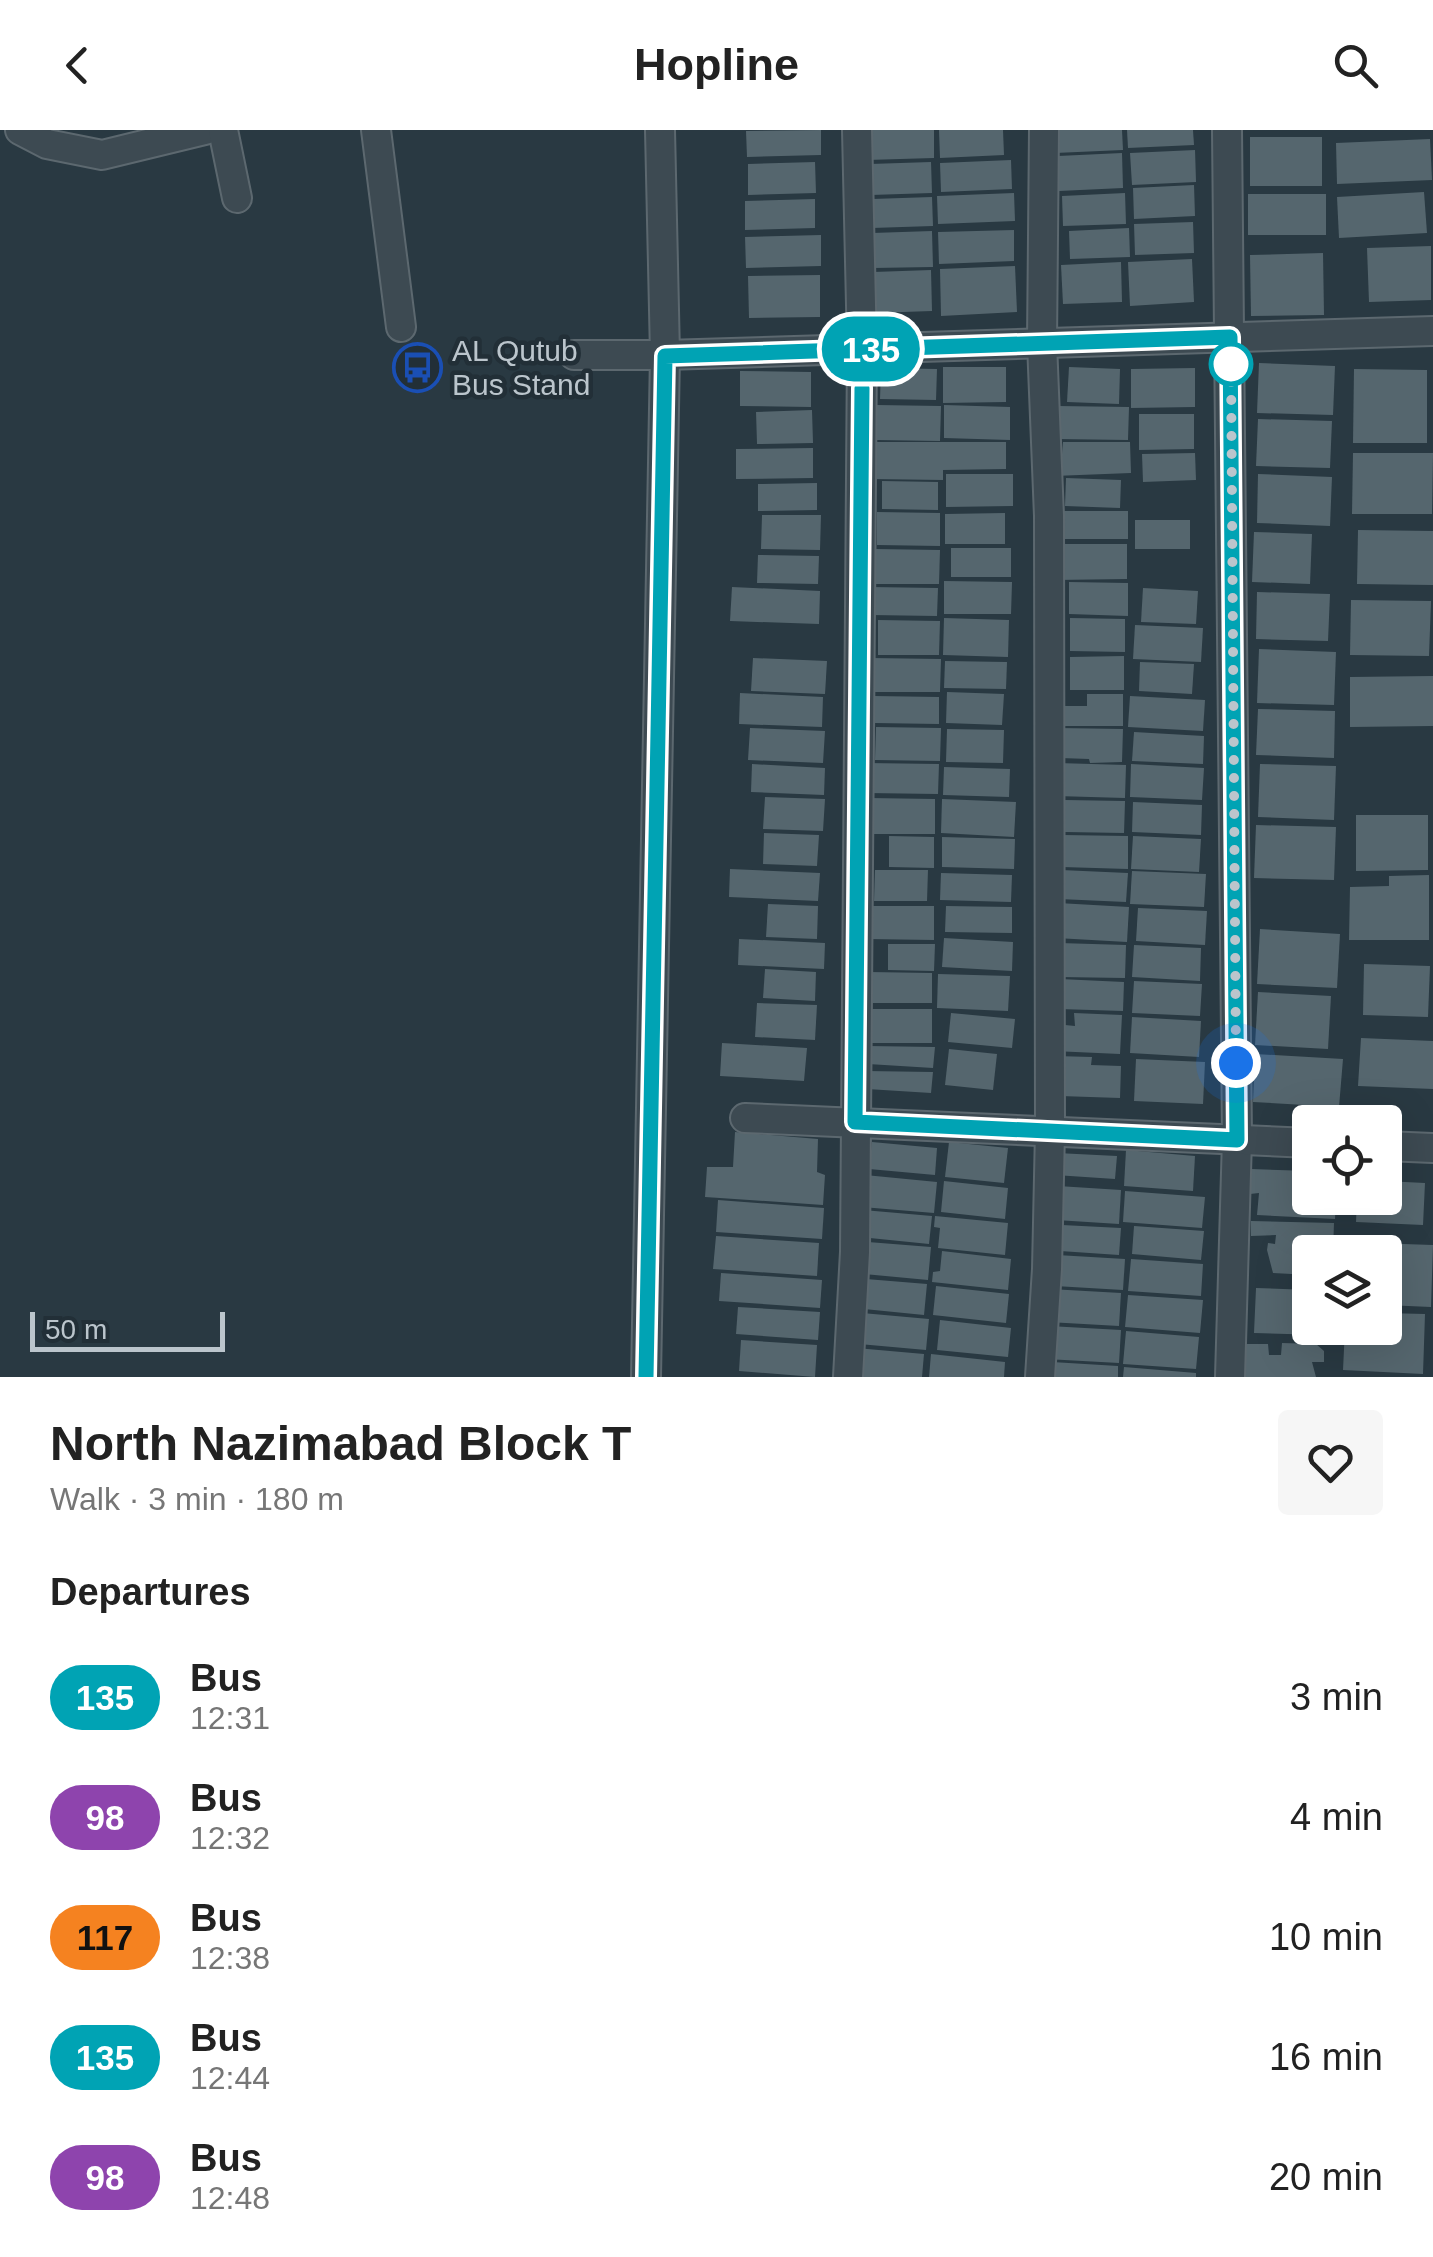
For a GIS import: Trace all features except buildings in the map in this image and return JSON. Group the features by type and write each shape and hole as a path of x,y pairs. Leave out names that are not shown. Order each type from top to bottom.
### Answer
{"street":[{"path":"20,130 47,144 102,155 204,130"},
{"path":"223,130 237,198"},
{"path":"376,130 402,327"},
{"path":"646,1377 665,356 660,130"},
{"path":"848,1377 855,1252 862,349 857,130"},
{"path":"1040,1377 1050,1131 1050,516 1042,343 1044,130"},
{"path":"1227,130 1237,1140 1230,1377"},
{"path":"574,355 665,356 1433,331"},
{"path":"744,1118 1292,1142"},
{"path":"1402,1147 1433,1148"}],"bus line":[{"name":"135","path":"646,1377 665,356 1230,337 1237,1140 855,1122 862,388"}],"place":[{"name":"AL Qutub Bus Stand","path":"417,367"}],"route":[{"path":"1231,364 1236,1063"}]}
